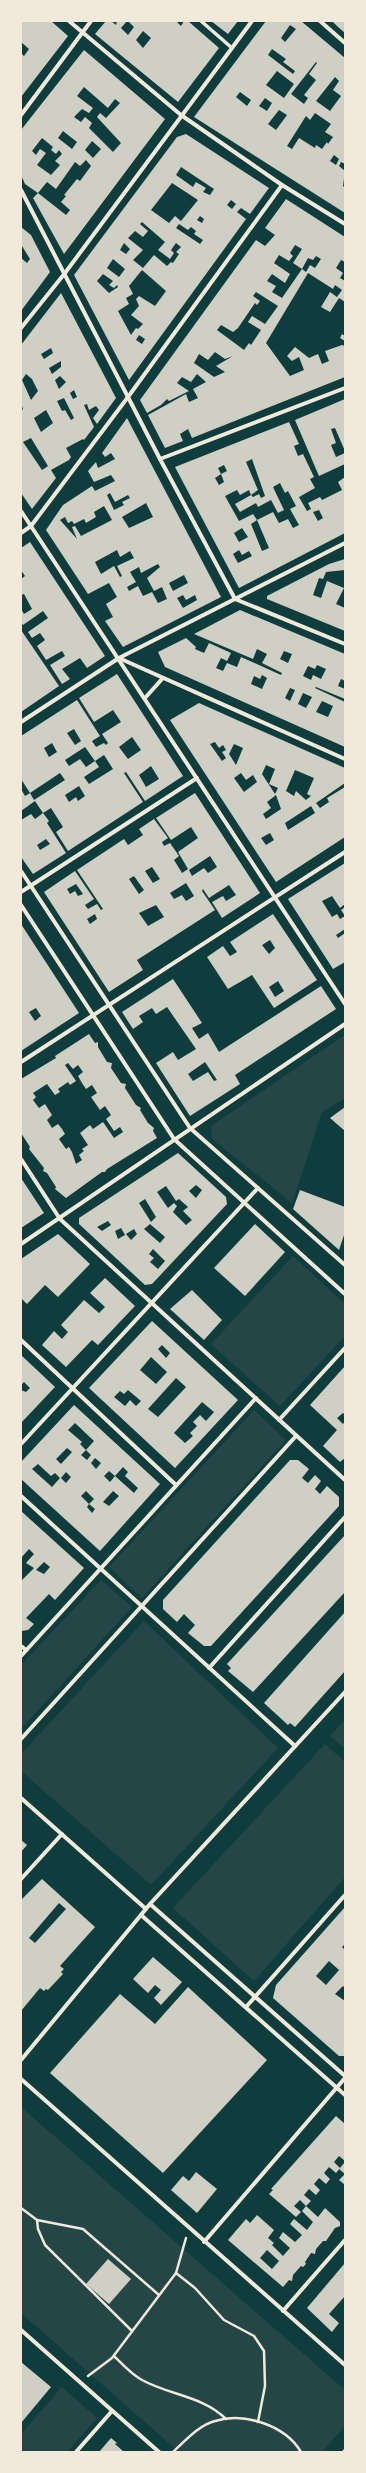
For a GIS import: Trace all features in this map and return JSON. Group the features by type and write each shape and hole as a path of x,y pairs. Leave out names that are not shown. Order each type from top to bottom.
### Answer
{"street":[{"path":"69,21 181,115 282,185 345,224"},
{"path":"21,115 91,21"},
{"path":"201,21 232,48"},
{"path":"21,328 65,273 252,21"},
{"path":"320,21 345,44"},
{"path":"21,533 31,526 128,397 282,185"},
{"path":"21,190 160,459 235,599 345,644"},
{"path":"160,459 345,388"},
{"path":"21,511 345,1004"},
{"path":"21,722 119,658 345,543"},
{"path":"119,658 162,679 345,759"},
{"path":"145,698 162,679"},
{"path":"21,892 197,778"},
{"path":"21,1062 274,896 345,852"},
{"path":"21,871 190,1128 345,1265"},
{"path":"21,905 174,1140 345,1294"},
{"path":"21,1244 60,1219 190,1128 345,1024"},
{"path":"21,1159 60,1219 345,1480"},
{"path":"21,1444 71,1388 152,1304 258,1188"},
{"path":"21,1340 176,1485"},
{"path":"280,1420 345,1348"},
{"path":"21,1656 256,1398"},
{"path":"21,1739 144,1606 296,1436"},
{"path":"21,1496 100,1569 144,1606 209,1668 295,1746"},
{"path":"209,1668 345,1517"},
{"path":"21,1646 26,1650"},
{"path":"21,2060 150,1904 345,1692"},
{"path":"21,1798 146,1909"},
{"path":"21,1879 62,1834"},
{"path":"246,2007 345,1895"},
{"path":"150,1904 345,2077 204,2242"},
{"path":"141,1915 345,2095"},
{"path":"21,2079 345,2366"},
{"path":"282,2310 345,2240"},
{"path":"21,2330 159,2452"},
{"path":"76,2452 112,2411"}],"path":[{"path":"21,2208 37,2220 83,2229 159,2295"},
{"path":"37,2220 38,2229 45,2245 132,2331"},
{"path":"80,2382 114,2356 176,2273 188,2228"},
{"path":"176,2273 195,2288 224,2320 254,2336 264,2351 265,2386 258,2422"},
{"path":"114,2356 141,2380 199,2401 219,2412 226,2419"},
{"path":"173,2452 196,2431 213,2421 235,2417 258,2422 283,2433 302,2452"}],"shaded area":[{"path":"345,1035 345,1098 322,1112 292,1203 212,1139 211,1126"},
{"path":"293,1256 345,1304 345,1336 280,1406 211,1344"},
{"path":"254,1410 286,1440 142,1598 109,1567"},
{"path":"101,1580 132,1607 21,1729 21,1665"},
{"path":"144,1621 278,1748 151,1885 21,1771 21,1754"},
{"path":"345,1720 345,1749 330,1736"},
{"path":"325,1744 345,1762 345,1877 254,1981 173,1908"},
{"path":"21,2107 345,2390 345,2426 322,2452 179,2452 21,2313"},
{"path":"62,2387 97,2418 67,2452 21,2452 21,2434"}],"building":[{"path":"21,21 51,21 68,36 21,97 21,53 24,56 29,49 21,42"},
{"path":"106,21 111,21 116,25 117,21 127,21 121,28 128,35 134,27 128,21 176,21 181,26 184,21 188,21 219,48 178,102 95,34","holes":["143,31 151,38 143,48 136,40"]},
{"path":"211,21 238,21 228,34"},
{"path":"266,21 301,21 345,58 345,164 341,162 339,166 345,171 343,186 345,188 345,213 194,117","holes":["290,25 296,29 285,42 281,38","272,49 286,59 283,62 295,71 293,74 268,55","316,62 317,63 309,74 316,80 304,95 308,98 304,104 291,94","277,71 294,84 284,98 266,85","335,77 339,81 333,90 341,96 330,111 316,101","240,92 251,100 247,106 236,97","265,98 272,103 267,111 259,106","279,110 287,115 276,130 268,124","315,113 331,124 325,132 333,137 322,149 316,145 315,148 299,138 292,149 287,146 306,116 310,120","334,155 339,159 336,165 330,161"]},
{"path":"332,21 345,21 345,33 338,27"},
{"path":"84,50 165,119 64,254 33,198 38,193 25,184 21,175 21,130","holes":["84,87 108,108 115,99 120,103 106,118 100,113 97,117 121,143 113,152 89,128 92,123 85,117 81,122 74,117 82,109 89,113 93,108 77,96","63,131 77,142 72,149 58,138","42,138 53,147 51,150 56,154 59,150 62,154 55,161 60,165 51,175 37,165 46,153 40,149 36,155 32,151","92,141 101,149 93,158 85,150","86,160 91,166 80,181 77,179 64,195 66,196 61,202 70,210 66,215 38,193 47,182 56,189 75,162 80,166"]},
{"path":"186,134 269,188 250,214 241,208 237,212 246,219 129,380 74,275 177,137","holes":["181,167 214,189 210,195 203,192 206,188 196,182 193,187 176,175","172,183 198,200 181,221 175,216 169,223 151,210","231,200 236,204 232,209 227,205","200,216 204,219 202,223 197,220","142,222 165,242 158,250 170,259 174,253 171,250 176,243 181,247 176,252 179,254 173,263 171,262 167,266 154,255 143,268 133,260 143,250 128,238 135,231 143,237 148,231 140,224","179,224 188,230 191,227 196,231 194,234 203,240 200,244 176,228","124,243 130,249 126,254 120,250","113,259 125,269 119,277 107,268","142,270 166,291 155,306 139,296 136,299 139,306 131,315 143,324 138,329 136,328 131,335 118,311 129,304 126,298 133,294 129,286","103,274 113,281 109,285 114,288 117,285 118,287 109,293 97,281","139,335 145,339 142,344 136,340"]},
{"path":"286,199 345,237 345,262 341,260 336,268 343,273 340,278 345,281 345,302 339,298 330,312 321,307 330,292 337,297 342,290 335,285 333,289 308,273 266,343 290,376 304,370 299,357 292,361 287,356 295,347 309,358 318,354 322,364 329,361 325,351 342,345 345,346 345,377 192,438 188,429 180,434 183,441 165,448 148,415 186,394 189,402 198,398 193,389 206,382 197,374 191,382 182,377 177,383 189,391 169,401 167,399 161,405 147,413 140,400 256,240 265,246 275,235 265,228","holes":["295,245 302,249 293,263 302,269 282,298 272,292 276,286 267,281 272,274 285,283 290,274 274,263 279,255 289,261 293,256 290,253","316,256 321,259 315,268 310,265 306,272 302,269 308,258 313,260","256,292 278,306 265,324 252,316 248,322 261,330 251,345 249,343 244,350 217,330 221,325 233,332 238,328 255,303 257,305 260,301 253,296","215,352 225,359 233,356 216,366 225,372 214,377 194,363 199,354 208,360"]},
{"path":"21,227 31,235 50,272 21,311 21,258 27,263 30,259 22,246 21,247"},
{"path":"61,293 116,398 97,424 93,418 99,410 96,406 89,410 87,404 84,405 94,427 84,440 83,439 66,448 71,457 69,460 51,470 56,478 32,509 21,493 21,411 23,409 21,403 21,345","holes":["51,348 53,353 44,359 41,354","61,361 61,367 52,374 49,368","26,374 32,379 38,391 31,400 22,380","60,376 66,382 59,389 55,380","74,390 77,397 73,399 70,393","64,398 74,418 71,420 65,410 62,411 57,401","46,410 53,423 41,432 34,418","31,438 48,466 42,470 23,442"]},
{"path":"342,334 345,336 345,341 340,338"},
{"path":"345,399 345,451 335,428 331,429 336,443 331,445 336,457 345,453 345,464 319,476 295,420"},
{"path":"127,418 221,597 123,647 105,621 113,617 106,604 117,597 109,583 88,594 46,530 63,505 92,486 95,491 115,481 111,475 94,482 88,471 96,462 98,468 115,459 111,453 105,457 102,453","holes":["110,493 115,502 128,495 130,498 122,502 124,505 114,510 107,495","146,503 153,517 129,528 122,517","104,506 112,520 81,536 75,526 72,527 77,539 60,520 65,517 68,523 72,521 74,524 84,519 86,523 96,517 94,512","117,550 120,557 130,551 134,558 117,566 122,576 120,577 114,566 101,574 95,562","158,564 160,567 147,578 154,591 162,587 167,599 158,603 152,592 143,596 138,586 129,591 127,587 136,582 130,572 139,567 141,573","184,575 188,583 173,591 169,583","183,595 186,600 195,595 197,600 183,608 177,598"]},
{"path":"289,422 299,444 294,446 298,456 303,454 314,477 310,479 315,488 299,497 307,511 311,509 308,503 320,497 322,500 342,490 338,482 345,477 345,533 239,588 175,467","holes":["252,459 265,496 261,498 259,494 253,497 251,495 258,490 246,462","224,465 227,471 221,474 218,468","221,474 224,482 219,485 215,478","280,483 285,493 288,491 296,506 290,509 299,525 293,528 288,519 279,523 273,512 257,520 253,514 239,521 225,496 237,490 240,495 249,490 251,495 235,504 240,512 256,503 258,507 271,500 278,513 284,510 273,487","319,510 323,518 318,521 313,512","257,520 269,548 262,551 251,524","242,528 248,537 239,542 234,533","239,550 242,555 249,551 252,556 238,563 233,554"]},
{"path":"30,542 105,656 87,668 80,658 62,669 70,679 62,684 50,665 65,656 62,651 46,660 37,646 45,640 40,633 32,638 28,632 48,618 43,611 23,625 21,622 21,609 24,614 32,609 24,594 21,595 21,579 25,576 21,570 21,548"},
{"path":"345,559 345,570 326,572 323,579 319,578 313,595 321,598 327,581 344,588 336,604 345,608 345,631 267,599 267,596 329,564"},
{"path":"240,610 345,654 345,681 341,679 338,686 345,689 345,699 316,687 315,688 345,702 345,747 165,667 158,652 186,638 196,647 195,649 204,653 209,643 231,653 227,661 221,658 216,668 223,671 227,663 237,667 241,657 281,675 282,673 262,663 267,654 257,649 253,659 194,634","holes":["284,651 292,654 288,663 280,659","317,665 326,669 321,679 313,675 311,680 303,676 308,666 315,669","262,675 267,678 262,689 251,684 254,676 260,679","290,688 295,690 290,701 285,698","303,693 312,697 306,708 298,704","322,701 333,706 328,717 316,712"]},
{"path":"21,630 59,686 21,712"},
{"path":"117,674 183,776 145,801 126,772 124,773 143,802 68,851 56,832 63,827 51,808 43,813 35,801 21,811 21,789 25,796 30,793 21,779 21,736 77,700 100,736 92,741 96,747 104,743 106,745 108,743 102,734 121,722 113,710 94,722 79,698","holes":["74,729 81,741 75,745 67,733","132,737 141,750 128,759 119,747","52,743 57,752 49,757 44,748","85,747 95,761 86,767 80,759 69,766 65,760","104,755 113,769 89,784 84,777 99,767 95,761","151,766 159,779 146,787 139,775","60,773 65,780 34,800 30,793","79,786 85,796 78,801 76,797 69,802 65,795"]},
{"path":"199,703 345,768 345,783 316,803 320,808 329,802 327,798 345,787 345,837 276,882 170,720","holes":["215,742 219,748 223,745 226,750 222,752 226,758 222,761 210,744","234,744 243,748 236,765 229,754","266,765 275,769 269,784 278,788 275,794 262,774","295,770 314,778 307,794 311,796 306,800 296,791 294,796 286,791","241,773 246,780 253,775 257,782 244,792 234,778","276,795 281,809 266,819 263,814 271,808 267,802","311,806 315,813 288,830 285,823","270,833 274,840 266,845 261,838"]},
{"path":"195,793 260,893 222,918 212,902 223,896 226,901 236,895 229,885 209,898 203,889 202,891 215,910 137,960 143,970 109,992 44,892 75,871 94,899 85,905 88,909 97,904 101,910 103,909 77,870 124,839 128,845 143,835 139,829 154,819 168,838 162,842 164,846 170,843 179,856 174,860 182,873 188,869 178,852 198,838 191,827 171,840 156,818","holes":["210,856 217,867 208,873 204,868 192,876 189,870","152,867 160,879 153,883 145,871","134,876 144,890 139,894 129,879","186,883 194,896 186,901 182,895 174,899 170,893","76,884 83,894 78,896 75,891 70,894 67,889","156,905 164,917 148,926 139,913","95,914 97,919 90,924 87,919"]},
{"path":"43,813 49,821 47,823 66,853 33,874 21,857 21,820 31,814 35,819","holes":["46,839 50,844 40,850 37,845"]},
{"path":"345,863 345,904 340,908 332,896 322,901 332,917 337,914 340,919 345,916 345,929 336,935 338,938 345,933 345,962 333,969 288,899"},
{"path":"345,907 345,916 341,910"},
{"path":"273,914 317,980 274,1008 252,975 228,989 207,957 223,946 230,956 237,952 230,942","holes":["270,940 275,948 269,954 262,945","278,981 284,991 275,997 269,987"]},
{"path":"21,924 79,1013 21,1051","holes":["36,1008 41,1016 35,1021 29,1012"]},
{"path":"173,979 202,1023 192,1028 199,1039 208,1033 219,1052 321,986 336,1009 235,1075 240,1084 190,1116 156,1063 173,1052 178,1060 196,1049 167,1007 156,1014 152,1008 139,1016 143,1022 133,1029 122,1012","holes":["205,1062 217,1080 214,1081 208,1072 193,1081 188,1074"]},
{"path":"89,1034 95,1043 98,1042 98,1047 107,1062 112,1063 111,1068 121,1083 126,1084 125,1088 136,1105 141,1108 140,1110 148,1123 154,1128 153,1131 157,1138 107,1169 105,1172 102,1172 66,1198 55,1189 56,1187 47,1173 43,1171 44,1168 29,1149 30,1147 21,1133 21,1079 56,1058 55,1056","holes":["68,1063 73,1069 78,1065 83,1072 78,1076 86,1089 92,1085 97,1093 91,1097 100,1110 105,1106 111,1115 106,1119 114,1131 120,1127 123,1132 114,1138 103,1122 93,1129 90,1125 80,1133 88,1145 82,1149 84,1151 79,1155 82,1160 76,1164 69,1147 66,1149 59,1139 65,1134 62,1129 58,1124 52,1128 47,1120 52,1115 45,1104 39,1108 33,1100 36,1097 33,1093 47,1084 55,1095 60,1092 58,1089 68,1082 70,1085 76,1081 65,1065"]},
{"path":"345,1107 345,1131 330,1118"},
{"path":"178,1153 226,1197 227,1204 152,1284 145,1285 79,1224 79,1218","holes":["196,1185 202,1190 196,1198 189,1191","166,1186 176,1201 179,1199 188,1207 183,1211 192,1220 186,1225 173,1212 177,1206 174,1203 168,1208 157,1192","145,1199 156,1217 151,1222 139,1203","108,1221 111,1225 102,1231 97,1227","150,1224 165,1237 160,1243 144,1229","121,1228 125,1235 118,1239 115,1231","134,1229 137,1234 131,1240 126,1234","153,1249 165,1261 158,1269 150,1262 154,1258 149,1254"]},
{"path":"21,1178 44,1213 21,1228 22,1217"},
{"path":"300,1190 345,1207 345,1232 339,1250 293,1209"},
{"path":"255,1224 285,1252 245,1296 214,1268"},
{"path":"58,1234 90,1264 58,1297 45,1285 27,1304 21,1298 21,1259"},
{"path":"105,1278 135,1306 98,1345 92,1340 66,1367 42,1345 54,1331 62,1339 68,1332 61,1325 84,1300 99,1313 105,1307 90,1293"},
{"path":"192,1290 222,1320 204,1340 170,1309"},
{"path":"152,1321 238,1400 175,1468 89,1388","holes":["162,1345 170,1353 166,1358 158,1349","151,1357 167,1372 156,1384 140,1370","176,1378 186,1387 158,1417 148,1409","128,1390 141,1401 136,1406 130,1400 125,1406 114,1397 120,1391 124,1394","202,1402 214,1412 206,1421 200,1415 193,1422 197,1426 190,1433 193,1436 185,1443 174,1433"]},
{"path":"21,1355 55,1387 21,1423 21,1390 26,1392 30,1388 24,1382 21,1385"},
{"path":"345,1366 345,1415 343,1413 337,1418 343,1424 345,1421 345,1458 340,1462 323,1446 337,1430 310,1405"},
{"path":"74,1405 160,1484 100,1551 21,1479 21,1462","holes":["75,1423 94,1441 86,1450 80,1444 82,1442 68,1430","67,1448 72,1452 61,1464 56,1459","86,1450 91,1455 87,1460 81,1455","95,1458 101,1463 96,1469 91,1463","38,1464 51,1476 55,1473 60,1478 52,1487 32,1469","123,1467 128,1472 125,1476 138,1488 134,1493 115,1476","109,1471 115,1476 110,1482 104,1476","66,1472 71,1477 66,1483 61,1478","86,1491 94,1499 89,1504 81,1496","113,1491 119,1496 109,1506 103,1502","89,1504 95,1509 92,1513 87,1507"]},
{"path":"290,1460 298,1460 309,1469 302,1478 308,1483 315,1475 321,1481 315,1489 320,1494 327,1486 339,1497 339,1506 211,1646 204,1646 188,1633 195,1625 184,1614 177,1622 163,1609 163,1600"},
{"path":"21,1511 84,1568 55,1600 49,1594 26,1618 34,1624 28,1630 21,1631 21,1581 34,1568 26,1563 34,1554 29,1549 21,1558","holes":["44,1562 50,1567 44,1574 36,1570"]},
{"path":"345,1535 345,1592 253,1692 228,1671 231,1668 227,1664"},
{"path":"345,1612 345,1671 295,1727 290,1723 288,1725 264,1703"},
{"path":"21,1840 27,1845 21,1852"},
{"path":"42,1879 95,1927 60,1966 64,1969 61,1972 63,1974 48,1990 46,1989 44,1991 40,1988 21,2011 21,1900","holes":["59,1903 66,1909 35,1943 29,1938"]},
{"path":"345,1907 345,1944 342,1947 345,1950 345,1988 343,1986 335,1994 345,2001 345,2056 339,2056 273,1998 276,1985","holes":["329,1961 339,1970 326,1985 316,1976"]},
{"path":"153,1957 182,1982 161,2005 154,1998 161,1990 155,1985 148,1993 133,1979"},
{"path":"188,1987 267,2060 163,2173 50,2073 120,1994 155,2024"},
{"path":"336,2116 345,2124 345,2161 339,2156 334,2162 340,2168 336,2173 329,2167 324,2173 330,2179 326,2184 319,2178 314,2184 320,2190 316,2195 309,2189 304,2195 311,2201 306,2206 300,2200 294,2206 301,2212 296,2217 269,2194 273,2190 271,2189"},
{"path":"345,2162 345,2174 339,2169"},
{"path":"196,2172 217,2189 197,2213 171,2190 183,2176 189,2181"},
{"path":"345,2174 345,2185 339,2180"},
{"path":"306,2206 318,2217 325,2208 340,2222 340,2226 335,2228 326,2241 323,2241 316,2249 315,2254 311,2253 305,2262 306,2264 303,2267 301,2266 293,2275 292,2281 289,2280 283,2287 228,2240 246,2219 250,2223 257,2215 274,2230 268,2238 274,2243 272,2245 283,2256 290,2248 279,2238 283,2232 295,2242 302,2235 290,2224 294,2219 307,2230 313,2222 302,2211","holes":["267,2250 279,2261 272,2269 260,2258"]},
{"path":"108,2259 131,2279 109,2304 86,2284"},
{"path":"345,2263 345,2296 329,2314 339,2323 332,2332 307,2308"},
{"path":"21,2362 51,2387 21,2423"},
{"path":"111,2438 117,2443 115,2444 124,2452 99,2452"}]}
